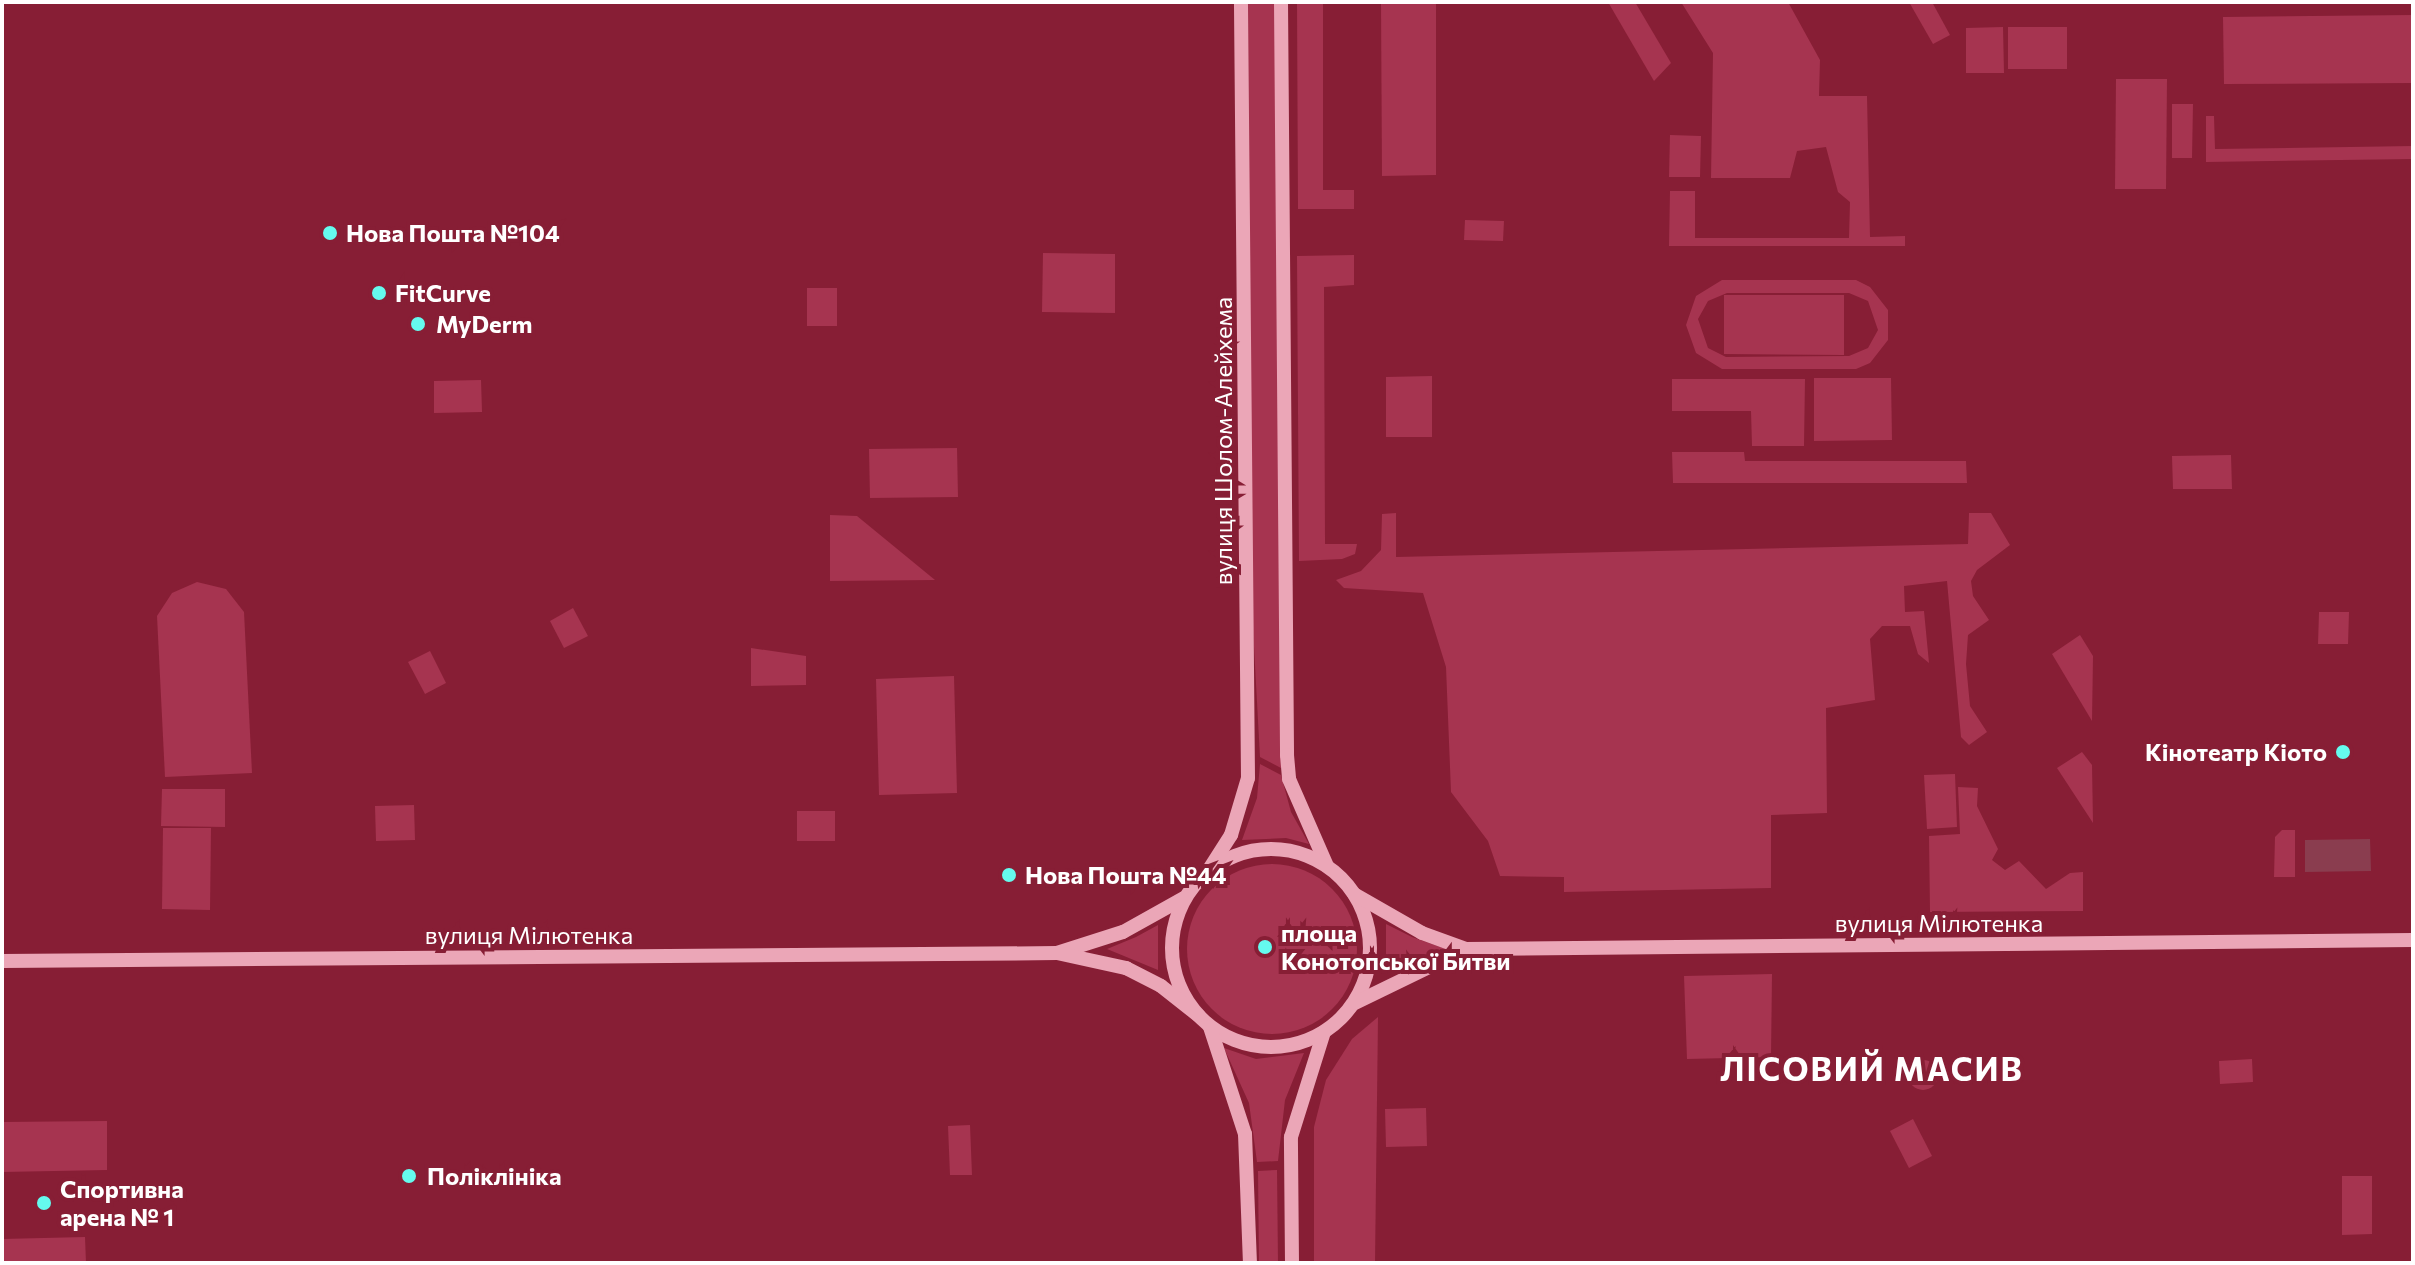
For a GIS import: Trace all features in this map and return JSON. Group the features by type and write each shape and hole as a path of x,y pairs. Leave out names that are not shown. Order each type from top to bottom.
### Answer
{"street":[{"name":"вулиця Шолом-Алейхема","path":"1208,871 1231,835 1248,778 1241,2"},
{"path":"1281,2 1289,779 1327,866 1354,894 1366,920 1370,950 1365,979 1352,1005 1324,1032 1298,1044 1269,1047 1240,1043 1210,1027 1199,1016 1174,970 1172,937 1186,897 1208,871 1236,855 1267,849 1298,853 1327,866"},
{"name":"вулиця Мілютенка","path":"1354,894 1422,933 1466,949 2413,940"},
{"name":"вулиця Мілютенка","path":"1057,953 1123,932 1186,897"},
{"name":"вулиця Мілютенка","path":"1352,1005 1381,986 1466,949"},
{"name":"вулиця Мілютенка","path":"2,961 1057,953 1126,968 1161,986 1199,1016"},
{"path":"1210,1027 1245,1134 1250,1263"},
{"path":"1292,1263 1291,1137 1324,1032"}],"shaded area":[{"path":"1241,2 1281,2 1281,768 1260,757 1244,463"},
{"path":"1297,2 1323,2 1323,190 1354,190 1354,209 1298,209"},
{"path":"1381,2 1436,2 1436,175 1382,176"},
{"path":"1608,2 1635,2 1671,63 1654,81"},
{"path":"1681,2 1788,2 1820,60 1819,96 1867,96 1870,237 1905,236 1905,246 1669,246 1670,191 1695,191 1695,238 1849,238 1850,202 1838,192 1826,147 1797,151 1790,178 1711,178 1713,53"},
{"path":"1909,2 1932,2 1950,35 1933,44"},
{"path":"2413,15 2413,83 2224,84 2223,17"},
{"path":"2003,27 2004,73 1966,73 1966,28"},
{"path":"2008,27 2067,27 2067,69 2008,69"},
{"path":"2116,79 2167,79 2166,189 2115,189"},
{"path":"2172,104 2193,104 2192,158 2172,158"},
{"path":"2206,116 2214,116 2215,149 2413,146 2413,159 2206,162"},
{"path":"1670,135 1701,136 1700,177 1669,177"},
{"path":"1465,220 1504,221 1503,241 1464,240"},
{"path":"1043,253 1115,254 1115,313 1042,312"},
{"path":"1354,255 1354,285 1324,287 1325,544 1357,544 1355,554 1342,559 1299,561 1297,256"},
{"path":"1722,280 1856,280 1870,287 1888,310 1888,340 1870,363 1856,369 1722,369 1696,353 1686,325 1696,296","holes":["1727,293 1849,293 1868,301 1878,330 1868,348 1849,356 1726,357 1708,348 1698,319 1708,301"]},
{"path":"807,288 837,288 837,326 807,326"},
{"path":"1724,295 1844,295 1844,355 1724,354"},
{"path":"1432,376 1432,437 1386,437 1386,377"},
{"path":"1814,378 1891,378 1892,440 1814,441"},
{"path":"1672,379 1805,379 1804,446 1752,446 1751,411 1672,411"},
{"path":"481,380 482,412 434,413 434,381"},
{"path":"957,448 958,497 870,498 869,449"},
{"path":"1672,452 1744,452 1745,461 1966,461 1967,483 1673,483"},
{"path":"2231,455 2232,489 2173,489 2172,456"},
{"path":"1396,513 1396,557 1968,544 1969,513 1991,513 2010,545 1977,570 1971,581 1973,596 1989,620 1968,635 1966,664 1970,706 1987,732 1969,745 1961,737 1947,581 1904,586 1905,612 1924,611 1929,663 1918,654 1910,626 1882,626 1870,639 1875,700 1826,708 1827,813 1771,815 1771,888 1564,892 1564,877 1500,876 1488,841 1451,792 1446,667 1423,593 1344,588 1336,580 1361,571 1381,550 1382,514"},
{"path":"830,515 857,516 935,580 830,581"},
{"path":"197,582 226,589 244,612 252,773 165,777 157,616 172,593"},
{"path":"573,608 588,636 564,648 550,621"},
{"path":"2319,612 2349,612 2348,644 2318,644"},
{"path":"2080,635 2093,656 2092,721 2052,654"},
{"path":"751,648 806,656 806,685 751,686"},
{"path":"430,651 446,683 425,694 408,662"},
{"path":"954,676 957,793 879,795 876,679"},
{"path":"2082,752 2092,765 2093,823 2057,768"},
{"path":"1260,764 1281,775 1291,812 1309,844 1286,838 1242,840 1257,798"},
{"path":"1955,774 1957,827 1927,829 1924,775"},
{"path":"1958,787 1978,788 1977,806 1998,849 1992,860 2005,870 2019,861 2046,889 2070,873 2083,872 2083,911 1930,912 1929,836 1960,834"},
{"path":"162,789 225,789 225,827 161,826"},
{"path":"414,805 415,840 376,841 375,806"},
{"path":"797,811 835,811 835,841 797,841"},
{"path":"163,828 211,828 210,910 162,909"},
{"path":"2282,830 2295,830 2295,877 2274,877 2275,837"},
{"path":"2370,839 2371,871 2305,872 2305,840"},
{"path":"1272,864 1304,871 1332,889 1350,917 1357,949 1350,981 1332,1009 1304,1027 1272,1034 1240,1027 1212,1009 1194,981 1187,949 1194,917 1212,889 1240,871"},
{"path":"1386,924 1412,937 1446,949 1386,971"},
{"path":"1158,925 1158,970 1107,949 1136,937"},
{"path":"1772,974 1771,1057 1687,1059 1684,976"},
{"path":"1378,1017 1375,1263 1314,1263 1314,1127 1326,1080 1352,1039"},
{"path":"1224,1048 1256,1059 1304,1053 1285,1100 1278,1161 1257,1162 1249,1103"},
{"path":"2252,1059 2253,1082 2220,1084 2219,1061"},
{"path":"1923,1060 1929,1061 1937,1069 1937,1081 1929,1089 1923,1090 1917,1089 1909,1081 1908,1075 1909,1069 1917,1061"},
{"path":"1426,1108 1427,1146 1386,1147 1385,1109"},
{"path":"1913,1119 1932,1156 1909,1168 1890,1131"},
{"path":"107,1121 107,1170 2,1172 2,1122"},
{"path":"970,1125 972,1175 950,1175 948,1126"},
{"path":"1277,1170 1278,1263 1259,1263 1258,1171"},
{"path":"2342,1176 2372,1176 2372,1234 2342,1235"},
{"path":"85,1237 86,1263 2,1263 2,1239"}],"place":[{"name":"Нова Пошта №104","path":"330,233"},
{"name":"FitCurve","path":"379,293"},
{"name":"MyDerm","path":"418,324"},
{"name":"Кінотеатр Кіото","path":"2343,752"},
{"name":"Нова Пошта №44","path":"1009,875"},
{"name":"площа Конотопської Битви","path":"1265,947"},
{"name":"Поліклініка","path":"409,1176"},
{"name":"Спортивна арена № 1","path":"44,1203"}],"district":[{"name":"ЛІСОВИЙ МАСИВ","path":"1872,1068"}]}
